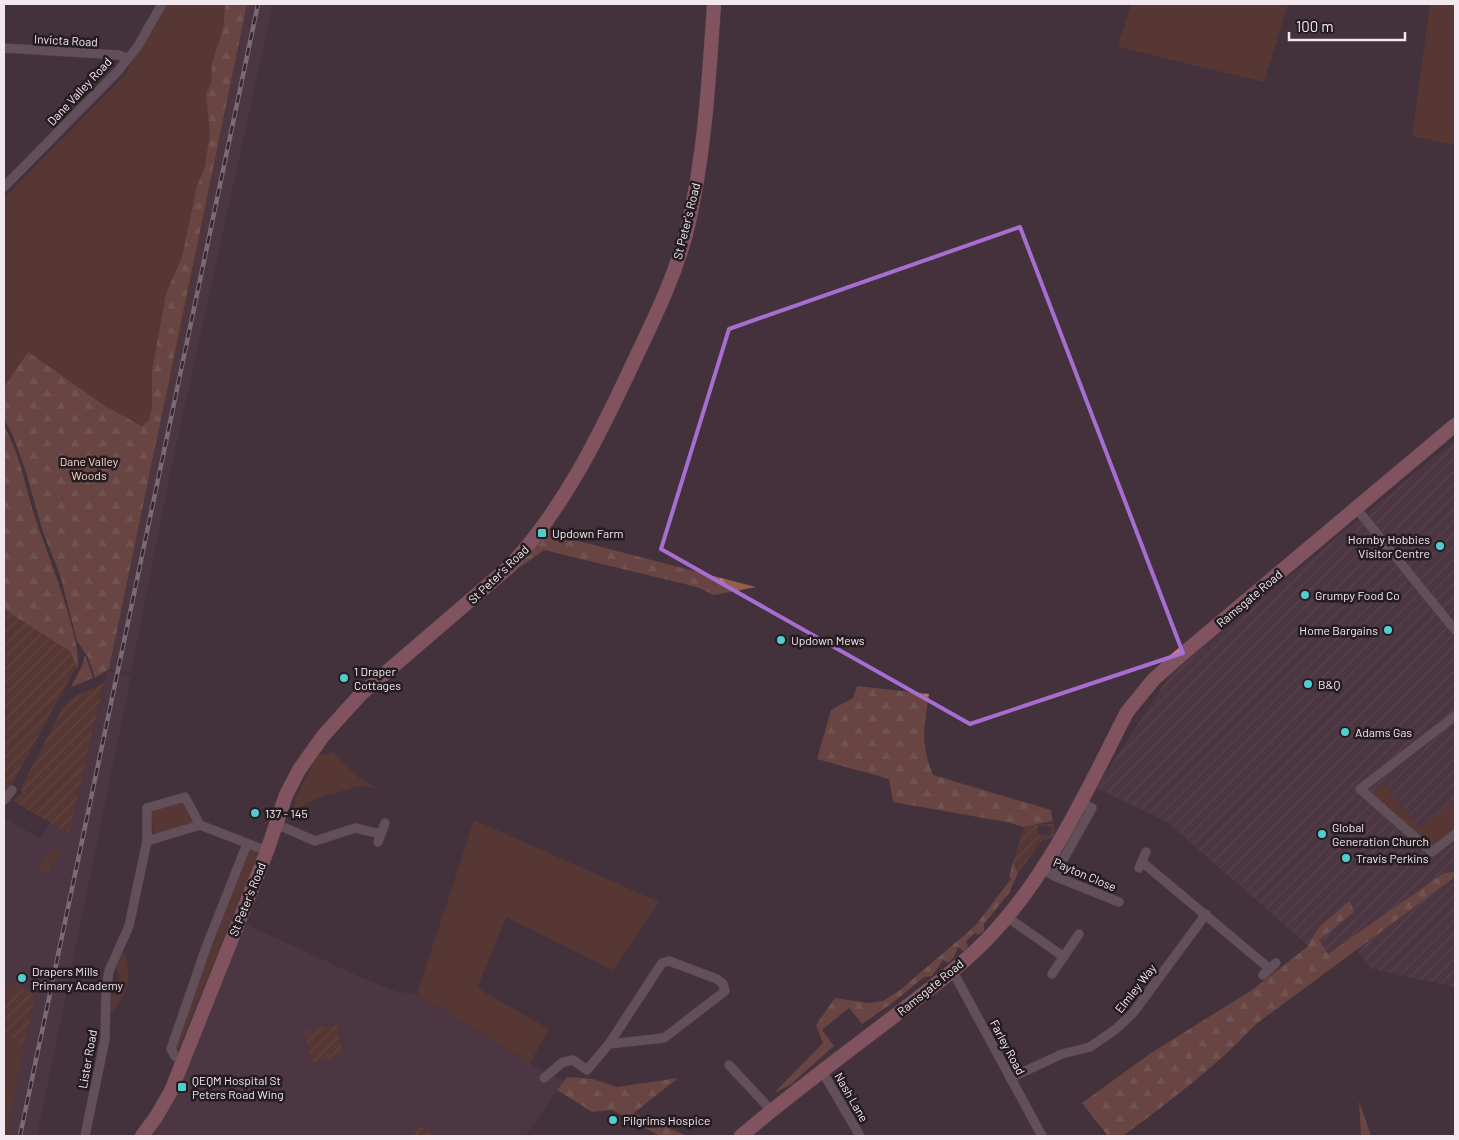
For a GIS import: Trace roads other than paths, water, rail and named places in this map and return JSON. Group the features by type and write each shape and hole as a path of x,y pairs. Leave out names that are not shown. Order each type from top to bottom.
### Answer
{"main road":[{"name":"St Peter's Road","path":"142,1136 156,1117 170,1091 267,851 286,795 300,770 329,728 365,691 510,566 531,543 574,478 599,433 648,332 678,258 687,227 700,161 714,4"},
{"name":"Ramsgate Road","path":"741,1136 771,1110 952,970 982,944 1048,872 1080,802 1127,712 1154,679 1455,425"}],"street":[{"name":"Dane Valley Road","path":"4,187 118,72 126,58 138,46 162,4"},
{"name":"Invicta Road","path":"4,48 119,55 126,58"},
{"path":"1356,508 1455,630"},
{"path":"1455,716 1360,790 1432,852 1455,834"},
{"path":"4,800 12,790"},
{"name":"Lister Road","path":"85,1136 105,1039 106,990 109,971 128,926 147,841 148,808 151,805 185,796 200,825"},
{"path":"276,824 314,841 356,828 379,838 385,823"},
{"path":"147,841 200,825 267,851"},
{"name":"St Peter's Road","path":"182,1061 175,1056 171,1049 207,945 247,844"},
{"path":"1146,852 1140,865 1206,914 1270,969"},
{"name":"Payton Close","path":"1048,872 1119,902"},
{"name":"Elmley Way","path":"1010,1078 1062,1054 1090,1047 1116,1029 1133,1013 1206,914"},
{"path":"1007,917 1064,956"},
{"path":"1052,974 1079,934"},
{"path":"544,1078 564,1062 573,1060 587,1070 609,1044 662,963 669,961 717,979 723,984 725,991 664,1038 609,1044"},
{"name":"Farley Road","path":"952,970 1042,1136"},
{"path":"729,1065 771,1110"},
{"name":"Nash Lane","path":"822,1071 860,1136"}],"railway":[{"path":"20,1136 258,4"}],"place":[{"name":"Updown Farm","path":"542,533"},
{"name":"Hornby Hobbies Visitor Centre","path":"1440,546"},
{"name":"Grumpy Food Co","path":"1305,595"},
{"name":"Home Bargains","path":"1388,630"},
{"name":"Updown Mews","path":"781,640"},
{"name":"1 Draper Cottages","path":"344,678"},
{"name":"B&Q","path":"1308,684"},
{"name":"Adams Gas","path":"1345,732"},
{"name":"137 - 145","path":"255,813"},
{"name":"Global Generation Church","path":"1322,834"},
{"name":"Travis Perkins","path":"1346,858"},
{"name":"Drapers Mills Primary Academy","path":"22,978"},
{"name":"QEQM Hospital St Peters Road Wing","path":"182,1087"},
{"name":"Pilgrims Hospice","path":"613,1120"}],"park label":[{"name":"Dane Valley Woods","path":"89,468"}]}
